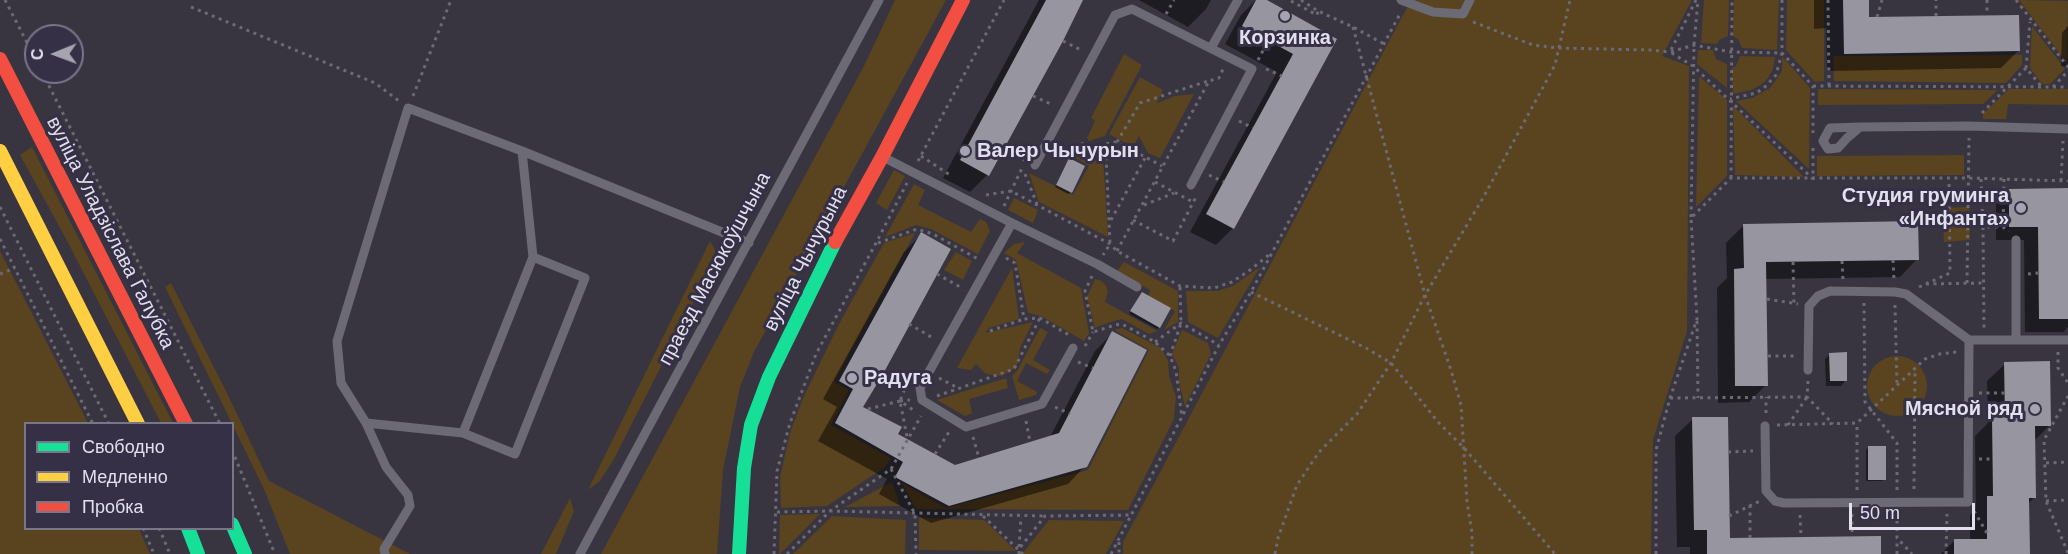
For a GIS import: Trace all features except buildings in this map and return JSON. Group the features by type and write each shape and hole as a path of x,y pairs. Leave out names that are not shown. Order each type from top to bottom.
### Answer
{"main road":[{"name":"вуліца Чычурына","path":"739,554 744,468 758,404 787,336 823,264 882,157 963,0"},
{"name":"вуліца Уладзіслава Галубка","path":"0,59 185,422"},
{"path":"0,151 137,422"},
{"path":"234,529 245,554"},
{"path":"189,530 198,554"}],"lane":[{"name":"праезд Масюкоўшчына","path":"580,554 879,0"},
{"path":"1211,48 1238,0"},
{"path":"1404,1 1433,12 1463,14 1470,0"},
{"path":"1035,165 1115,15 1132,9 1252,69 1191,184"},
{"path":"385,554 384,549 410,506 408,495 386,467 366,423 341,383 337,342 408,108 522,151 749,243"},
{"path":"1860,127 1969,126 2066,129"},
{"path":"463,433 534,257 522,151"},
{"path":"882,157 1097,264 1137,287"},
{"path":"1012,223 920,388 922,400 966,427 1042,404 1072,348"},
{"path":"2016,240 2016,340"},
{"path":"366,423 463,433 515,454 585,278 534,257"},
{"path":"1808,370 1809,306 1818,296 1830,291 1906,294 1969,340 2068,340"},
{"path":"1765,426 1766,491 1768,496 1775,501 1800,503 1968,502 1969,340"}],"path":[{"path":"5,0 24,37"},
{"path":"191,7 375,83 408,108 451,0"},
{"path":"774,554 777,471 790,423 816,354 1004,0"},
{"path":"1301,0 1384,44"},
{"path":"1275,554 1278,538 1297,485 1319,452 1357,414 1391,363 1425,295 1483,198 1550,75 1555,65 1570,0"},
{"path":"1670,52 1697,0"},
{"path":"1697,0 1691,218 1697,319 1698,398"},
{"path":"1691,218 1731,178 1731,0"},
{"path":"1730,99 1756,93 1776,75 1782,53 1782,0"},
{"path":"1828,0 1829,86"},
{"path":"1876,17 1882,0"},
{"path":"1936,0 1936,16"},
{"path":"1987,0 1987,15"},
{"path":"2016,0 2068,69 2053,87"},
{"path":"1111,554 1220,345 1368,76 1404,1"},
{"path":"1291,2 1317,15 1318,11"},
{"path":"1463,14 1474,22 1533,45 1670,52 1694,45 1731,52 1782,53 1813,86 2068,87"},
{"path":"1166,15 1173,19"},
{"path":"1967,283 1969,126 2026,68 2031,20"},
{"path":"1353,27 1425,295 1461,405 1472,554"},
{"path":"1257,62 1268,41"},
{"path":"1670,52 1694,66 1813,180"},
{"path":"1117,142 1140,103 1219,78 1228,57"},
{"path":"2026,68 2042,87"},
{"path":"1266,69 1282,76"},
{"path":"1117,251 1209,81"},
{"path":"48,84 219,422"},
{"path":"1238,120 1254,128"},
{"path":"2061,181 2066,129"},
{"path":"1070,153 1086,147 1117,142 1163,166"},
{"path":"1081,143 1106,155"},
{"path":"1110,244 1106,155 1111,143"},
{"path":"996,203 1004,207 1026,161 1002,151"},
{"path":"921,156 955,179"},
{"path":"1110,221 1145,158"},
{"path":"1022,167 1038,206"},
{"path":"1209,174 1224,182"},
{"path":"1731,178 1813,180 1981,178 2068,181"},
{"path":"1981,178 1985,341"},
{"path":"1906,294 1950,273 1949,179"},
{"path":"2003,227 2004,179"},
{"path":"1155,182 1193,202"},
{"path":"989,200 981,196 1011,191 1110,244 1117,251 1180,286 1214,288 1232,282 1272,252"},
{"path":"1142,206 1174,192"},
{"path":"0,207 108,422"},
{"path":"1983,227 2003,227 2016,240"},
{"path":"876,243 917,229 933,234 978,258 973,268"},
{"path":"0,239 92,422"},
{"path":"995,252 1015,263 1024,319"},
{"path":"1893,260 1897,387"},
{"path":"1842,261 1843,292"},
{"path":"1793,262 1794,304"},
{"path":"1097,264 1085,291 1093,332 1122,324 1155,342 1170,356 1176,371 1182,420"},
{"path":"0,274 15,268"},
{"path":"937,274 962,288"},
{"path":"1925,284 1983,284"},
{"path":"1170,356 1181,323 1180,286"},
{"path":"1864,291 1865,402 1897,442 1897,554"},
{"path":"1251,292 1366,348 1391,363 1438,422 1465,449 1555,554"},
{"path":"1767,299 1809,306"},
{"path":"868,409 900,400 922,400 1014,369 1040,318"},
{"path":"990,331 1024,319 1040,318 1086,345"},
{"path":"1656,554 1656,450 1670,398 1697,319"},
{"path":"1155,342 1181,323"},
{"path":"1181,323 1220,345"},
{"path":"909,324 933,339 939,329"},
{"path":"2058,340 2058,368 2068,383"},
{"path":"1766,397 1765,426 1857,423 1916,370 1925,359 1940,354 1969,352"},
{"path":"1768,356 1808,356"},
{"path":"1078,362 1093,368"},
{"path":"1788,425 1808,397 1808,370"},
{"path":"1914,503 1916,370"},
{"path":"883,374 906,386 900,400 907,439"},
{"path":"1969,393 2004,393"},
{"path":"2068,396 2044,440 2046,501 2068,552"},
{"path":"1670,398 1808,397 1833,424"},
{"path":"900,400 921,416"},
{"path":"1054,406 1070,414"},
{"path":"1026,421 1030,442"},
{"path":"1852,536 1857,423"},
{"path":"934,454 949,432"},
{"path":"973,437 979,458"},
{"path":"1728,452 1766,451"},
{"path":"234,455 275,554"},
{"path":"2045,463 2068,462"},
{"path":"891,469 915,514 916,554"},
{"path":"1729,516 1768,496"},
{"path":"2046,501 2068,500"},
{"path":"1946,554 1947,502"},
{"path":"1968,502 1987,533"},
{"path":"1800,503 1801,537"},
{"path":"1750,506 1750,538"},
{"path":"777,512 830,511 1021,517 1132,515"},
{"path":"787,554 830,511"},
{"path":"983,516 1019,549"},
{"path":"1019,549 1046,516"},
{"path":"1021,517 1019,549 1021,554"},
{"path":"144,530 154,554"},
{"path":"160,530 170,554"},
{"path":"1897,537 1912,554"},
{"path":"1119,540 1119,554"}],"shaded area":[{"path":"895,0 946,0 754,352 740,387 723,470 717,554 601,554 864,66"},
{"path":"1411,0 1692,0 1662,56 1689,66 1687,331 1653,440 1651,554 1123,554 1123,542"},
{"path":"1704,0 1729,0 1728,36 1719,40 1717,44 1701,43"},
{"path":"1734,0 1779,0 1777,50 1742,48 1738,39 1733,36"},
{"path":"1787,0 1824,0 1824,81 1815,82 1786,50"},
{"path":"2019,0 2068,1 2067,63"},
{"path":"2032,26 2065,69 2050,84 2042,84 2030,68"},
{"path":"1698,50 1713,50 1716,59 1727,64 1727,88 1697,64"},
{"path":"1124,54 1142,65 1105,136 1089,141 1087,138 1095,121 1091,118"},
{"path":"2022,55 2022,65 2006,83 1834,81 1833,56"},
{"path":"1740,56 1775,57 1773,69 1761,85 1733,94 1732,68 1736,66"},
{"path":"1782,56 1810,88 1809,169 1736,101 1752,98 1770,88 1782,71"},
{"path":"1699,76 1727,100 1727,176 1696,207"},
{"path":"1140,77 1163,90 1157,103 1175,96 1194,94 1160,158 1148,153 1139,136 1133,147 1109,134"},
{"path":"1818,89 1998,90 1983,104 1818,105"},
{"path":"2009,89 2068,89 2068,105 2008,104 2006,119 1983,119 1983,114"},
{"path":"1733,106 1804,177 1735,175"},
{"path":"32,147 172,422 160,421 20,155"},
{"path":"1087,150 1103,157 1108,237 1039,202 1029,173 1073,195 1089,166 1072,156"},
{"path":"1964,155 1964,175 1817,176 1817,156"},
{"path":"894,170 905,176 887,210 876,203"},
{"path":"914,184 925,190 918,205 971,232 980,219 986,222 990,231 978,254 931,229 916,225 885,237"},
{"path":"1014,198 1038,210 1033,223 1008,210"},
{"path":"1969,207 1970,240 1944,242 1943,208"},
{"path":"915,233 834,382 849,390 831,425 891,458 885,467 827,506 781,508 780,477 790,433 803,398 840,322 884,243"},
{"path":"710,241 715,250 714,262 614,459 600,481 588,490"},
{"path":"1025,242 1017,253 1081,288 1089,333 1084,341 1041,316 1028,313 1016,260 1004,253 1014,244"},
{"path":"0,251 87,422 24,422 24,530 139,530 150,554 0,554"},
{"path":"956,252 972,261 963,280 944,270"},
{"path":"1124,262 1178,291 1178,322 1164,330 1175,311 1148,297 1150,290 1116,272"},
{"path":"1260,267 1218,338 1188,322 1186,291 1217,291 1233,286"},
{"path":"1012,268 1019,319 989,328 985,333 1033,322 1020,348 1018,363 1014,369 1001,376 986,374 976,364 971,370 957,368"},
{"path":"1095,279 1102,281 1106,286 1108,291 1105,302 1157,331 1149,334 1122,319 1095,328 1087,297"},
{"path":"171,283 269,481 410,554 290,554 264,489 234,428 234,422 231,422 165,287"},
{"path":"1040,328 1048,332 1033,360 1050,370 1047,374 1026,363 1017,381 1037,392 1036,395 1019,400 1012,376"},
{"path":"1122,328 1161,348 1168,361 1169,376 1176,397 1174,419 1128,510 916,509 902,483 946,508 1088,470 1149,350 1114,330"},
{"path":"1182,330 1208,343 1211,354 1185,406 1179,383 1179,368 1172,354"},
{"path":"1891,356 1903,356 1914,361 1922,369 1927,386 1925,398 1914,411 1903,416 1891,416 1880,411 1872,403 1867,392 1867,380 1872,369 1880,361"},
{"path":"1006,378 1008,388 969,399 972,413 965,416 937,400"},
{"path":"892,482 900,506 845,507"},
{"path":"570,498 574,511 556,554 541,554"},
{"path":"820,514 780,554 779,554 780,515"},
{"path":"832,516 906,520 905,554 793,554"},
{"path":"919,518 984,520 1016,551 919,550"},
{"path":"1049,520 1124,521 1106,554 1024,554"}],"traffic: fast":[{"path":"739,554 744,468 751,425 769,377 835,242"},
{"path":"234,529 245,554"},
{"path":"189,530 198,554"}],"traffic: slow":[{"path":"0,151 137,422"}],"traffic: jam":[{"path":"835,242 882,157 963,0"},
{"path":"0,59 185,422"}],"place":[{"name":"Корзинка","path":"1285,16"},
{"name":"Валер Чычурын","path":"965,151"},
{"name":"Студия груминга «Инфанта»","path":"2021,208"},
{"name":"Радуга","path":"852,378"},
{"name":"Мясной ряд","path":"2035,409"}]}
